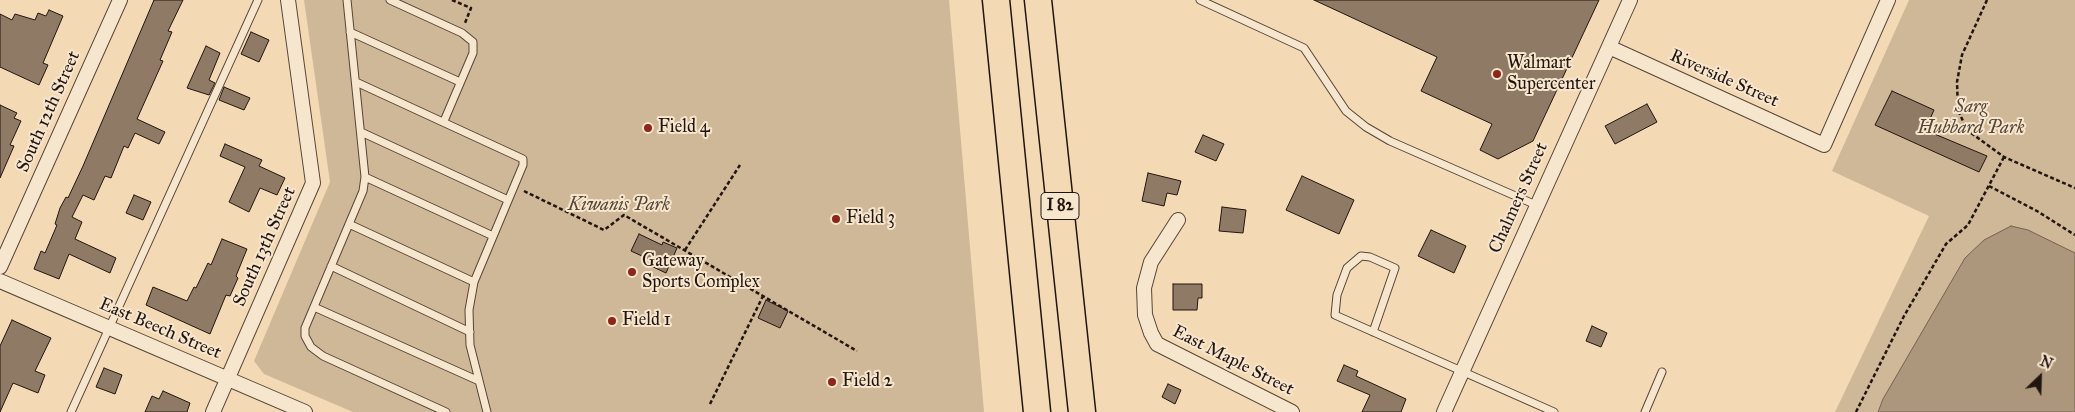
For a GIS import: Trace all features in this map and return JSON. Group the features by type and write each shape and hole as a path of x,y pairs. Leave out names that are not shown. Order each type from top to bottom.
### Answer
{"highway":[{"path":"987,0 1016,198"},
{"name":"I 82","path":"996,0 1037,412"},
{"name":"I 82","path":"1038,0 1082,412"}],"street":[{"name":"South 12th Street","path":"0,267 120,0"},
{"name":"South 13th Street","path":"213,412 313,183 288,0"},
{"name":"Chalmers Street","path":"1444,412 1630,0"},
{"name":"Riverside Street","path":"1609,48 1824,145 1888,0"},
{"name":"East Maple Street","path":"1178,220 1151,262 1144,288 1144,315 1157,344 1292,412"},
{"name":"East Beech Street","path":"0,281 305,412"}],"lane":[{"path":"71,412 258,0"},
{"path":"347,0 365,177 363,191 305,328 305,336 311,347 323,356 446,412"},
{"path":"390,0 462,33 472,42 473,53 444,121"},
{"path":"1200,0 1304,48 1346,111 1366,127 1390,141 1536,205"},
{"path":"350,32 460,82"},
{"path":"356,82 523,158 523,165 474,282 469,310 470,345 487,412"},
{"path":"361,132 508,200"},
{"path":"365,177 493,236"},
{"path":"349,224 474,282"},
{"path":"1373,332 1395,268 1377,259 1361,256 1347,268 1337,295 1335,315 1373,332 1462,371 1554,412"},
{"path":"331,266 470,332"},
{"path":"314,307 479,381"},
{"path":"1646,412 1662,372"}],"path":[{"path":"452,0 470,8 462,33"},
{"path":"1987,0 1962,55 1957,82 1958,110 1967,130 2004,157 2075,188"},
{"path":"1856,412 1904,316 1946,244 1968,224 2004,157"},
{"path":"685,250 740,165"},
{"path":"514,186 604,230 624,215 857,351"},
{"path":"1989,186 2037,210 2075,234"},
{"path":"710,404 763,296"}],"green space":[{"name":"Kiwanis Park","path":"304,0 949,0 984,412 353,412 264,374 254,361 330,182"},
{"name":"Sarg Hubbard Park","path":"1909,0 2075,0 2075,412 1835,412 1929,216 1832,171"}],"shaded area":[{"path":"2011,226 2028,230 2075,253 2075,412 1878,412 1883,399 1965,258 1984,240"}],"building":[{"path":"154,0 183,0 168,31 172,32 160,60 163,61 137,119 165,132 159,144 135,133 128,148 124,146 111,178 105,176 94,200 83,195 72,217 82,222 75,239 116,258 110,273 69,254 59,279 34,269 41,251 45,253 57,225 55,224 60,208 66,197 68,198 83,166"},
{"name":"Walmart Supercenter","path":"1314,0 1599,0 1533,141 1498,159 1480,150 1492,124 1421,91 1437,57"},
{"path":"49,10 63,16 43,63 48,65 39,85 0,67 0,14 12,20 15,14 35,20 38,13 46,16"},
{"path":"251,32 269,40 259,62 241,54"},
{"path":"206,46 220,53 209,80 215,83 209,95 187,88"},
{"path":"224,87 250,98 244,110 219,100"},
{"path":"1892,91 1934,110 1925,130 1987,156 1979,172 1875,125"},
{"path":"1647,104 1657,122 1615,144 1605,126"},
{"path":"0,105 17,113 14,118 21,121 10,145 14,146 0,178"},
{"path":"1203,135 1224,144 1216,161 1195,152"},
{"path":"225,144 262,160 259,166 285,178 277,195 260,188 249,212 229,202 245,167 220,156"},
{"path":"1148,173 1181,181 1177,195 1167,193 1164,206 1142,201"},
{"path":"1302,176 1354,200 1339,234 1286,210"},
{"path":"134,195 151,202 143,220 126,213"},
{"path":"1222,207 1246,210 1243,233 1219,231"},
{"path":"1431,230 1466,246 1454,273 1418,256"},
{"path":"639,234 662,245 663,242 677,248 666,273 651,266 653,261 631,251"},
{"path":"222,239 247,249 236,276 238,278 230,296 226,295 210,334 146,305 153,287 187,301 194,287 196,288 208,263 211,265"},
{"path":"1173,284 1202,284 1202,298 1198,298 1197,310 1173,310"},
{"path":"766,300 788,311 780,328 758,318"},
{"path":"12,320 51,338 35,371 45,375 38,393 13,383 0,412 0,346"},
{"path":"1592,326 1607,333 1601,347 1586,341"},
{"path":"1344,365 1358,371 1356,376 1406,399 1401,412 1362,412 1370,395 1337,381"},
{"path":"104,368 122,375 115,394 96,387"},
{"path":"1168,384 1181,390 1175,404 1162,397"},
{"path":"163,391 190,403 187,412 145,412 152,396 159,399"}],"place":[{"name":"Walmart Supercenter","path":"1497,74"},
{"name":"Field 4","path":"648,128"},
{"name":"Field 3","path":"836,219"},
{"name":"Gateway Sports Complex","path":"632,272"},
{"name":"Field 1","path":"612,321"},
{"name":"Field 2","path":"832,382"}]}
